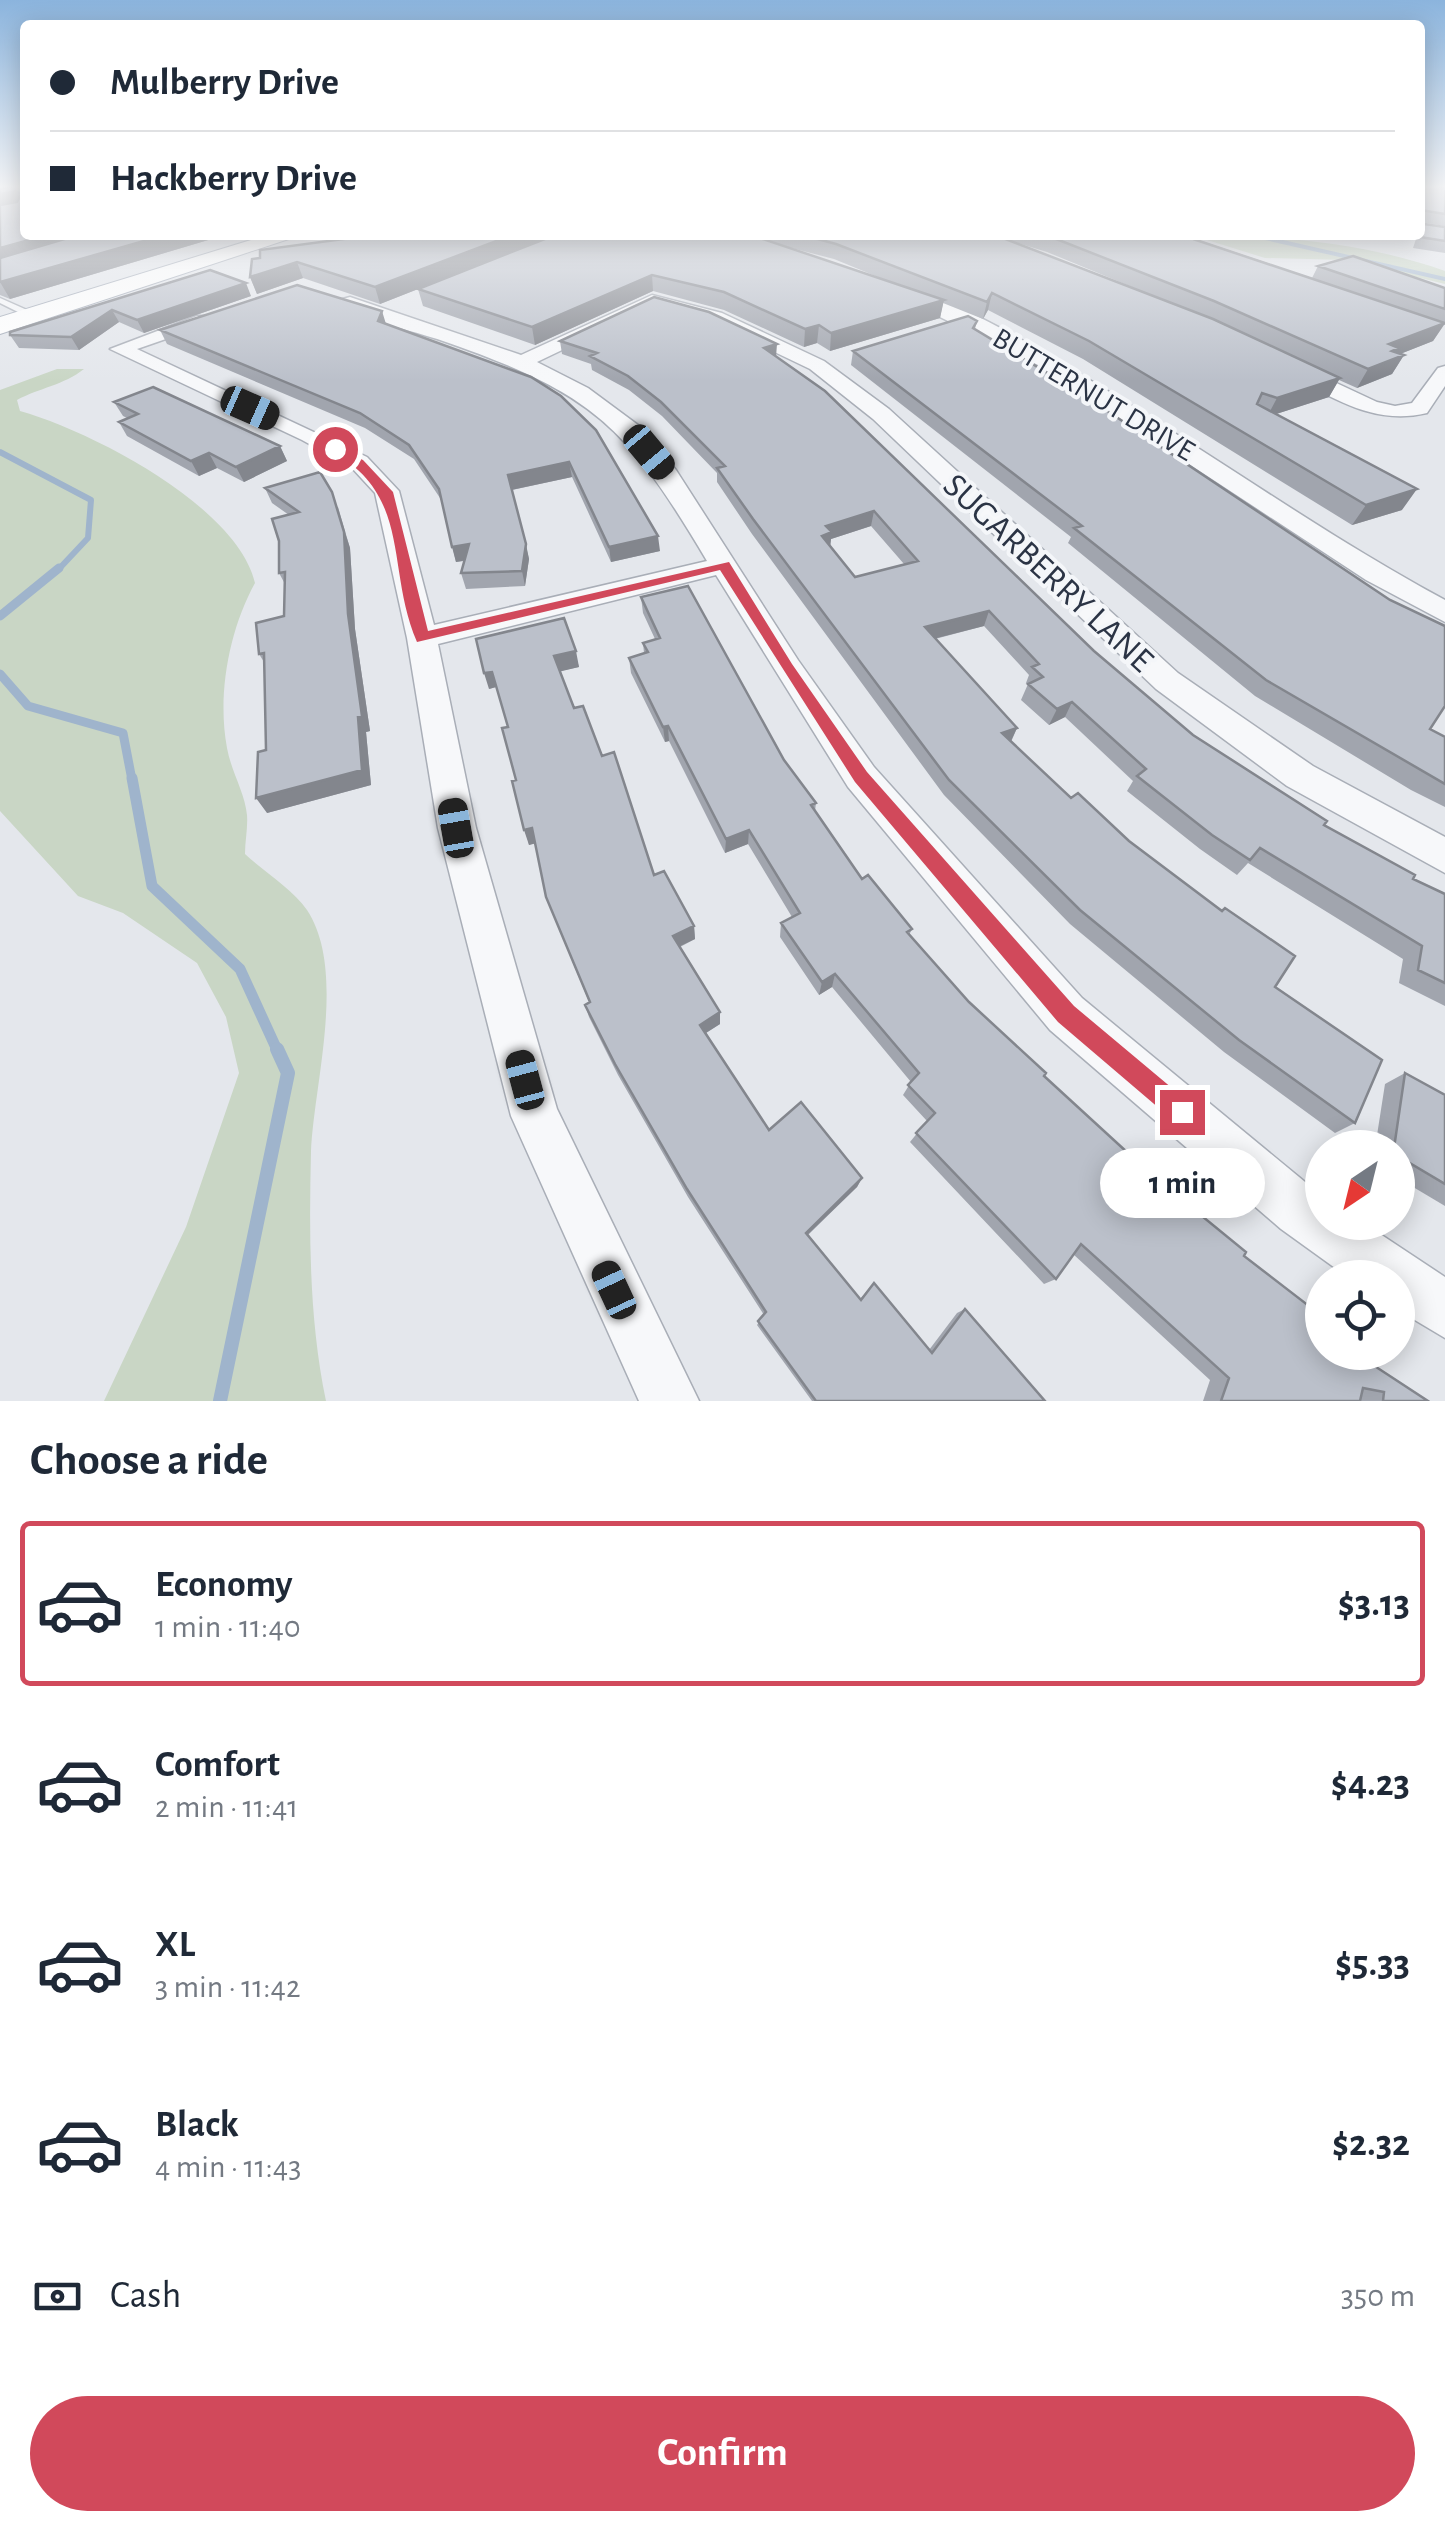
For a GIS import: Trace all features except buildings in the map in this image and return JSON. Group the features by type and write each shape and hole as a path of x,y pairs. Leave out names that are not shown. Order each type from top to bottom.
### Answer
{"main road":[{"path":"0,326 241,250"}],"street":[{"name":"BUTTERNUT DRIVE","path":"888,286 1020,346 1348,557 1445,612"},
{"path":"314,291 390,310 522,362 580,392 630,430 668,474 787,668 861,777 1066,1014 1299,1211 1371,1260"},
{"name":"SUGARBERRY LANE","path":"522,362 652,300 716,317 827,363 1167,681 1300,776 1445,856"},
{"path":"223,313 120,349 359,462 387,492 422,638 456,828 534,1116 670,1401"},
{"path":"930,330 967,319"},
{"path":"1276,361 1394,413 1419,408 1445,372"},
{"path":"422,638 724,564"},
{"path":"1415,1290 1445,1310"}],"lane":[{"path":"0,300 32,316"}],"green space":[{"path":"1240,250 1369,250 1445,271 1445,284 1346,260 1265,258"},
{"path":"57,369 84,369 17,400 20,411 121,454 191,500 221,526 243,554 255,583 238,621 227,663 224,728 246,807 245,854 307,910 319,935 325,964 327,995 313,1124 310,1214 313,1308 326,1401 104,1401 186,1227 239,1073 226,1017 197,963 123,913 78,896 0,811 0,390"}],"waterway":[{"path":"1319,250 1445,279"},
{"path":"0,452 91,500 88,538 57,571"},
{"path":"0,616 59,568"},
{"path":"0,674 28,706 123,733 132,780"},
{"path":"132,778 152,886 240,969 278,1052"},
{"path":"220,1401 288,1073 277,1049"}],"route":[{"path":"335,449 359,462 387,492 422,638 724,564 787,668 861,777 1066,1014 1182,1112"}]}
